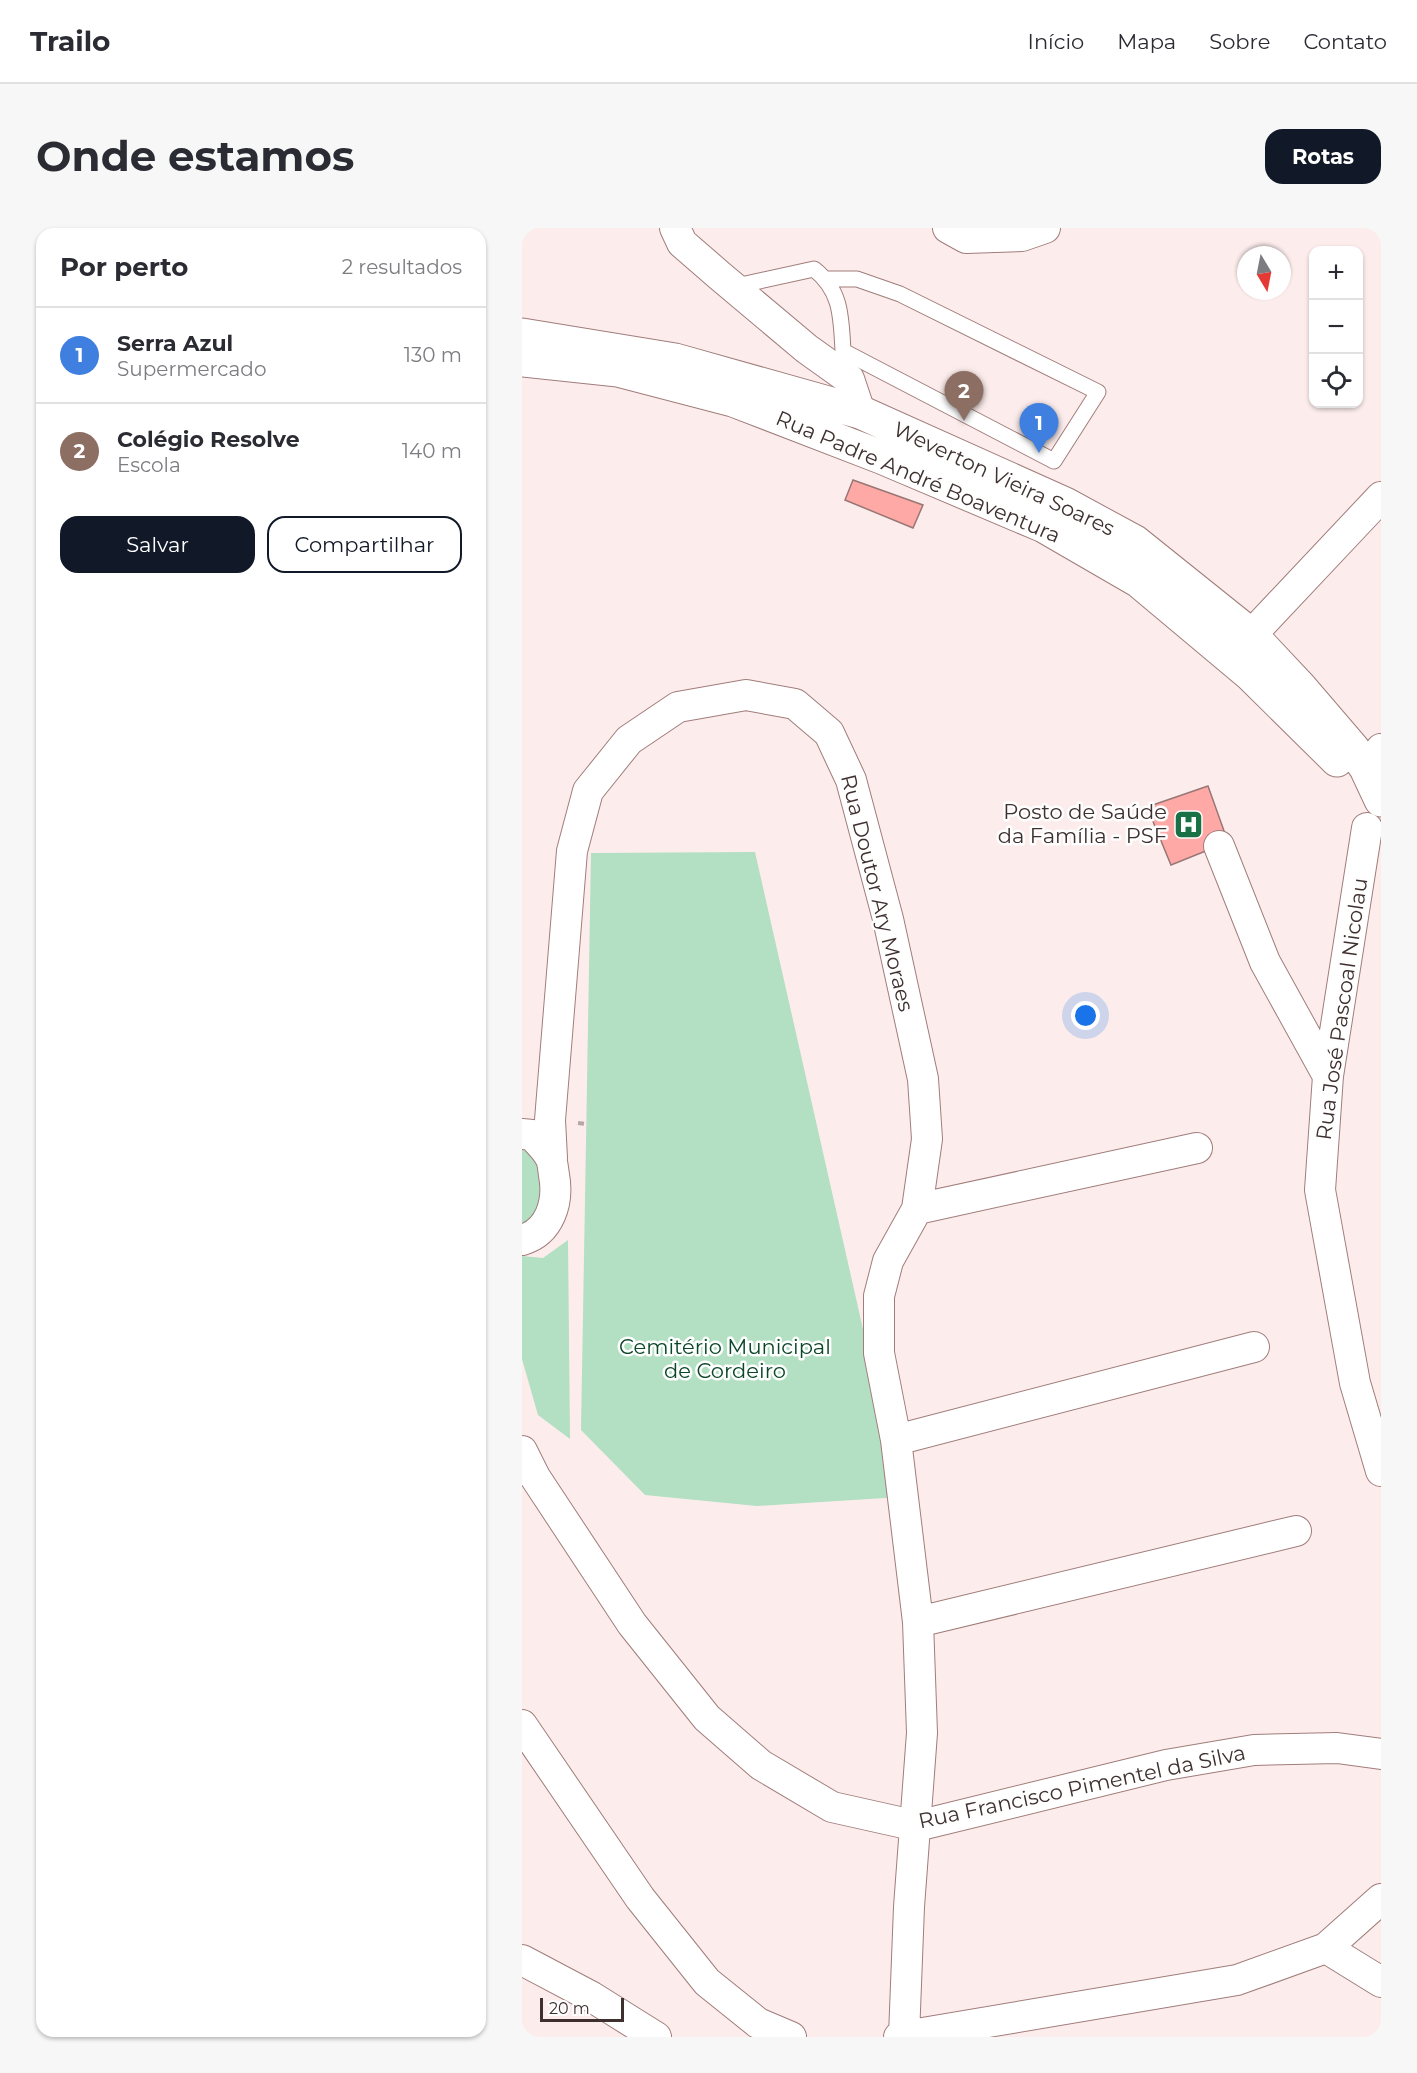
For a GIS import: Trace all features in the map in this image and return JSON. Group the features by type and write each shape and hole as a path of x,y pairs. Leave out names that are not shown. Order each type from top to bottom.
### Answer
{"main road":[{"name":"Weverton Vieira Soares","path":"522,335 675,360 860,412 1065,504 1135,542 1251,635 1299,686 1375,788"},
{"name":"Rua Padre André Boaventura","path":"522,360 618,370 733,400 881,457 1044,526 1139,581 1250,674 1327,750 1375,788"}],"street":[{"path":"675,228 682,243 807,349 849,379 860,412"},
{"path":"948,228 966,238 1022,236 1045,228"},
{"path":"1251,635 1381,497"},
{"name":"Rua Doutor Ary Moraes","path":"522,1240 531,1238 542,1229 553,1212 556,1185 550,1120 572,851 588,791 629,740 678,707 746,695 795,704 829,734 851,780 888,919 923,1079 927,1139 917,1209"},
{"name":"Rua Padre André Boaventura","path":"1375,788 1381,856"},
{"name":"Rua José Pascoal Nicolau","path":"1375,788 1328,1077 1320,1190 1355,1383 1381,1471"},
{"path":"1220,846 1265,962 1328,1077"},
{"path":"522,1134 532,1135 552,1158"},
{"path":"1197,1148 917,1209 888,1260 879,1296 879,1353 896,1440 918,1622 922,1733 902,2036 1237,1980 1326,1948 1381,1899"},
{"path":"896,1440 1254,1347"},
{"name":"Rua Francisco Pimentel da Silva","path":"522,1451 535,1477 632,1624 707,1718 761,1765 832,1807 917,1826 1166,1765 1254,1750 1337,1748 1381,1754"},
{"path":"918,1622 1296,1531"},
{"path":"522,1725 640,1898 707,1982 758,2024 791,2037"},
{"path":"1326,1948 1381,1982"},
{"path":"522,1960 592,1997 656,2037"}],"lane":[{"path":"732,286 794,271 814,269 827,279 842,313 843,351 1054,461 1098,392 900,294 857,279 827,279"}],"green space":[{"name":"Cemitério Municipal de Cordeiro","path":"755,852 901,1497 757,1506 645,1495 581,1430 591,853"},
{"path":"522,1144 542,1162 546,1202 522,1232"},
{"path":"568,1240 570,1439 538,1415 522,1359 522,1256 543,1258"}],"building":[{"path":"853,480 923,505 913,528 845,500"},
{"name":"Posto de Saúde da Família - PSF","path":"1208,786 1228,842 1171,865 1147,807"}],"place":[{"name":"Colégio Resolve","path":"964,421"},
{"name":"Serra Azul","path":"1039,453"},
{"name":"Posto de Saúde da Família - PSF","path":"1188,824"}]}
